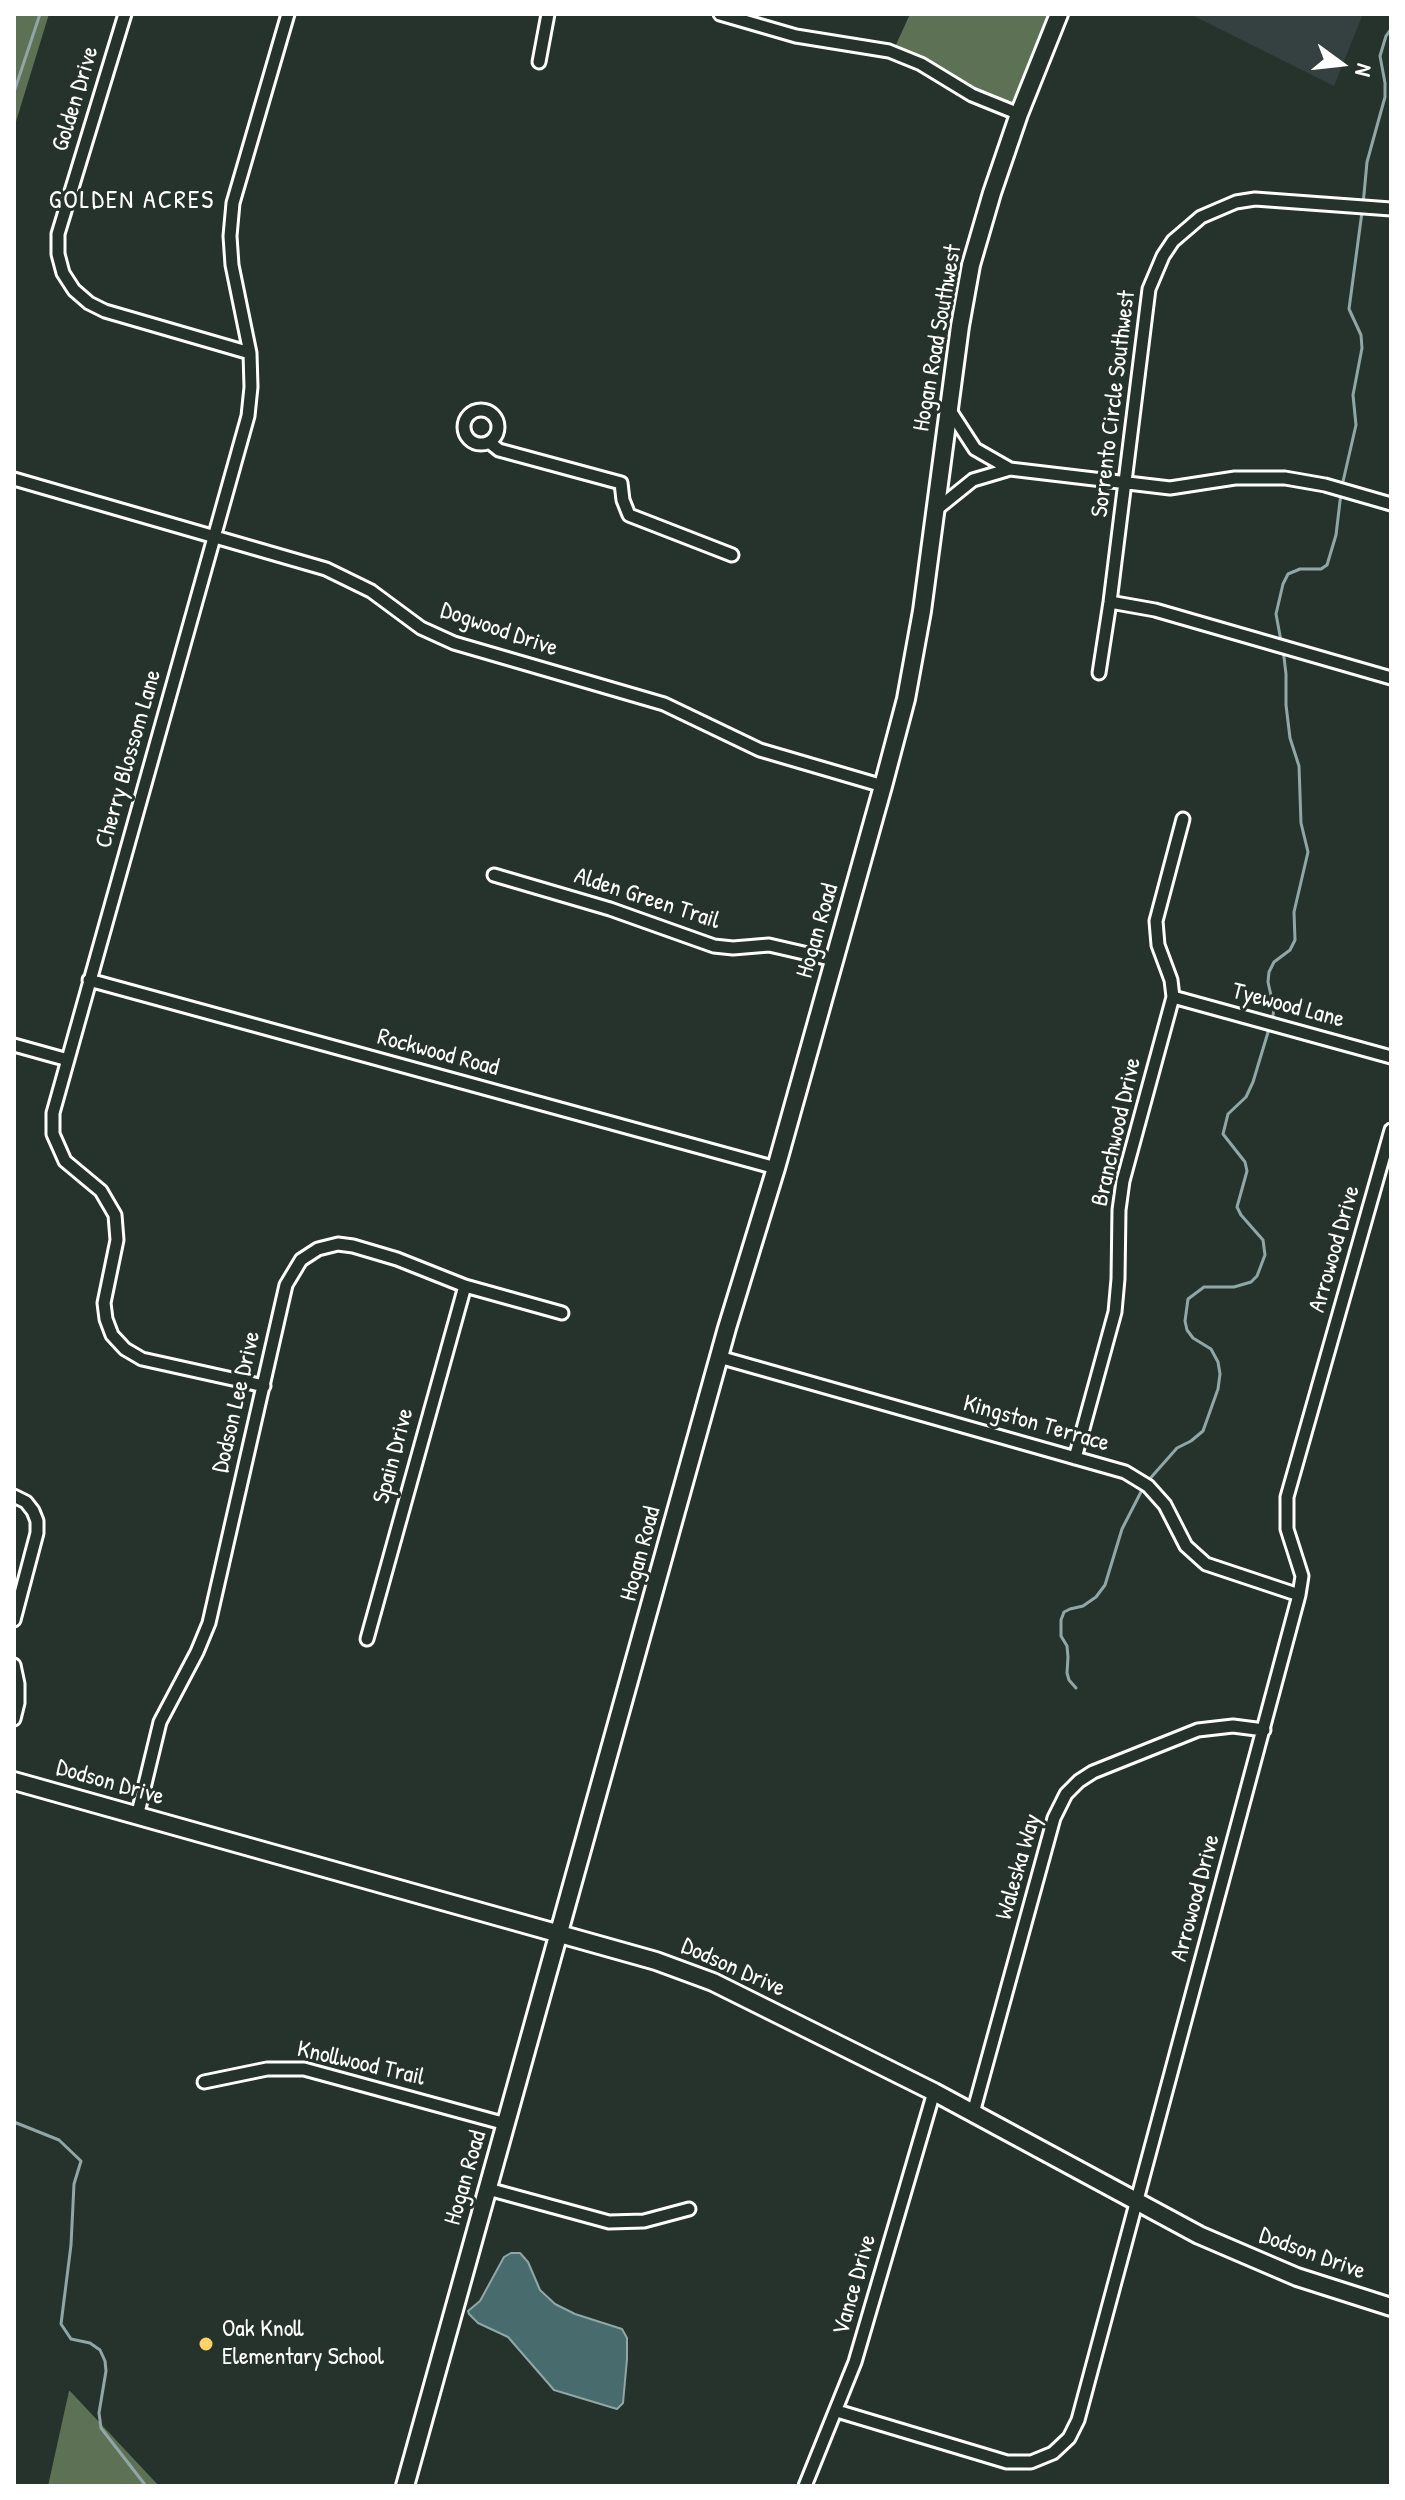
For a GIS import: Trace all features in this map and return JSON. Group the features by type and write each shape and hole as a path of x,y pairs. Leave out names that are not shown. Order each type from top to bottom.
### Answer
{"street":[{"name":"Golden Drive","path":"125,14 58,234 58,254 63,273 74,290 105,311 250,353"},
{"name":"Cherry Blossom Lane","path":"264,1386 142,1359 125,1349 112,1335 104,1303 117,1240 115,1215 101,1191 65,1161 53,1134 53,1113 248,416 250,353 232,265 230,236 233,203 288,14"},
{"path":"539,62 548,14"},
{"path":"720,14 796,36 889,51 921,64 972,95 1019,114"},
{"name":"Hogan Road Southwest","path":"917,634 971,265 1019,114 1059,14"},
{"name":"Sorrento Circle Southwest","path":"1099,673 1149,289 1173,241 1201,217 1236,202 1255,199 1391,209"},
{"path":"949,409 975,449 1010,469 1170,488 1235,478 1285,478 1325,485 1391,504"},
{"path":"489,442 499,450 621,483 629,515 732,555"},
{"path":"937,509 973,480 1010,469"},
{"name":"Dogwood Drive","path":"14,479 345,577 371,591 421,628 454,643 664,704 760,750 883,786"},
{"path":"1110,602 1155,610 1391,678"},
{"name":"Hogan Road","path":"405,2486 719,1357 776,1168 883,786 906,699 917,634"},
{"name":"Branchwood Drive","path":"1075,1458 1115,1312 1123,1181 1173,997 1171,980 1158,945 1156,921 1183,819"},
{"name":"Alden Green Trail","path":"494,875 610,909 714,946 769,945 834,960"},
{"name":"Rockwood Road","path":"89,980 776,1168"},
{"name":"Tyewood Lane","path":"1173,997 1391,1057"},
{"path":"14,1045 68,1060"},
{"name":"Arrowood Drive","path":"837,2411 1007,2462 1031,2462 1053,2453 1069,2438 1078,2420 1299,1595 1302,1576 1287,1529 1287,1497 1391,1130"},
{"name":"Dodson Lee Drive","path":"137,1817 160,1722 209,1623 286,1285 301,1260 318,1249 338,1244 353,1246 397,1259 465,1286 562,1313"},
{"name":"Spain Drive","path":"367,1639 465,1286"},
{"name":"Kingston Terrace","path":"719,1357 1125,1472 1148,1486 1165,1505 1186,1546 1206,1564 1299,1595"},
{"path":"14,1496 26,1502 37,1521 37,1533 14,1620"},
{"path":"14,1665 18,1703 14,1719"},
{"name":"Waleska Way","path":"973,2113 1054,1818 1066,1794 1093,1772 1198,1730 1233,1726 1264,1730"},
{"name":"Dodson Drive","path":"14,1781 656,1961 713,1982 934,2092 1199,2235 1252,2259 1391,2307"},
{"name":"Knollwood Trail","path":"204,2082 267,2069 304,2069 506,2124"},
{"name":"Vance Drive","path":"805,2486 855,2362 934,2092"},
{"path":"488,2189 609,2222 644,2221 689,2209"}],"shaded area":[{"path":"1190,14 1363,14 1334,86"}],"green space":[{"path":"14,14 49,14 14,128"},
{"path":"910,14 1067,14 1019,111 894,49"},
{"path":"70,2391 159,2486 48,2486"}],"water":[{"path":"520,2253 528,2262 540,2290 555,2304 622,2329 627,2338 627,2359 623,2403 617,2409 554,2390 508,2337 478,2323 469,2314 468,2311 480,2301 504,2257"}],"waterway":[{"path":"14,92 40,14"},
{"path":"1363,205 1367,162 1385,97 1380,56 1391,29"},
{"path":"1342,486 1356,425 1353,395 1362,348 1361,335 1349,309 1362,212"},
{"path":"1281,641 1276,614 1283,584 1288,574 1300,569 1321,569 1327,565 1336,535 1341,493"},
{"path":"1272,1021 1274,1009 1269,972 1274,962 1290,950 1295,940 1294,912 1308,852 1301,823 1299,766 1290,738 1283,649"},
{"path":"1147,1482 1177,1448 1203,1431 1218,1389 1218,1362 1211,1349 1193,1338 1187,1330 1188,1299 1204,1287 1234,1287 1251,1282 1257,1276 1265,1255 1263,1240 1237,1207 1247,1171 1245,1162 1223,1134 1228,1114 1246,1097 1253,1082 1269,1029"},
{"path":"1076,1688 1067,1673 1067,1646 1061,1636 1061,1620 1064,1612 1083,1606 1096,1597 1105,1585 1122,1529 1143,1488"},
{"path":"14,2122 59,2140 81,2161 74,2184 71,2245 61,2324 71,2339 90,2343 100,2350 106,2371 99,2413 101,2428 146,2486"}],"place":[{"name":"Oak Knoll Elementary School","path":"206,2344"}],"district":[{"name":"GOLDEN ACRES","path":"132,201"}]}
